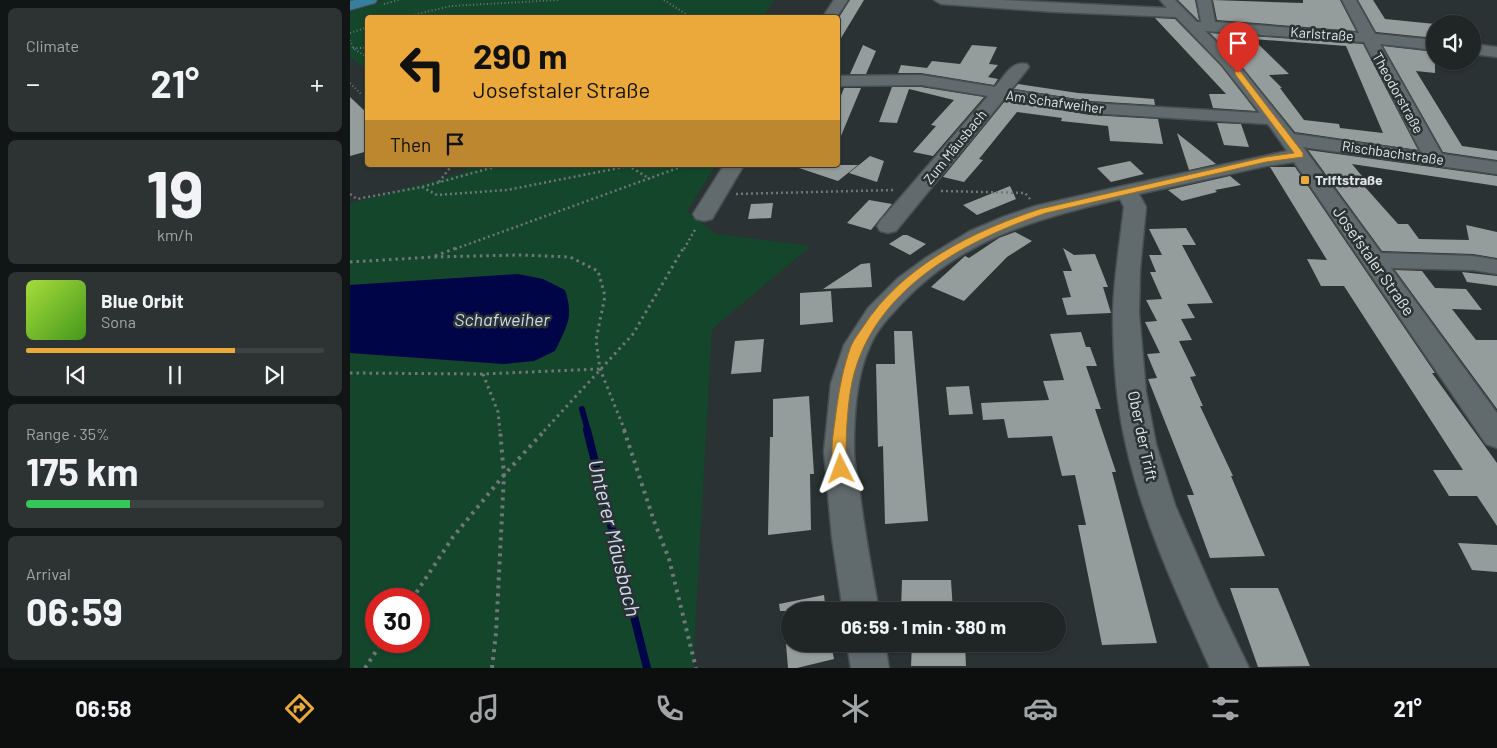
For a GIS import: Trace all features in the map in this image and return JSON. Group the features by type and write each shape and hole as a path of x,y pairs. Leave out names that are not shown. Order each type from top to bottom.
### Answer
{"main road":[{"path":"350,6 370,0"}],"street":[{"path":"831,15 841,0"},
{"path":"941,0 1055,8 1180,13"},
{"name":"Josefstaler Straße","path":"1167,0 1180,13 1201,27 1274,119 1497,436"},
{"path":"1201,27 1204,0"},
{"name":"Theodorstraße","path":"1349,0 1434,158"},
{"name":"Karlstraße","path":"1201,27 1368,38 1426,44"},
{"path":"1481,50 1497,52"},
{"name":"Zum Mäusbach","path":"888,226 1021,67"},
{"name":"Am Schafweiher","path":"840,81 921,80 1090,108 1274,119"},
{"path":"860,602 849,538 839,451 845,383 858,345 877,314 907,283 935,262 978,236 1011,222 1043,211 1266,160 1294,147"},
{"name":"Rischbachstraße","path":"1294,147 1434,158 1497,168"},
{"path":"704,214 733,167"},
{"name":"Ober der Trift","path":"1127,191 1135,207 1128,270 1126,313 1132,392 1141,444 1159,505 1203,611 1230,668"},
{"path":"1374,260 1473,263 1497,267"},
{"path":"867,652 870,668"}],"path":[{"path":"413,15 451,6 558,0"},
{"path":"664,0 686,15"},
{"path":"350,33 365,28"},
{"path":"350,40 353,48 365,56"},
{"path":"353,48 365,48"},
{"path":"350,83 361,94"},
{"path":"439,183 451,167"},
{"path":"350,194 357,199 422,187 495,167"},
{"path":"422,187 437,195 507,190 624,167"},
{"path":"631,167 650,179"},
{"path":"433,257 681,167"},
{"path":"716,196 920,190 1025,194 1043,211"},
{"path":"419,588 453,537 504,475 633,334 704,214"},
{"path":"350,262 433,257 519,255 570,257 598,271 605,296 596,340 600,369 622,423 654,521 669,559 696,668"},
{"path":"350,373 483,374 600,369"},
{"path":"483,374 498,412 504,475 496,633 492,668"},
{"path":"365,668 375,653"}],"green space":[{"path":"384,0 774,0 764,15 365,15 365,68 350,57 350,11"},
{"path":"465,167 715,167 687,211 716,234 811,246 712,329 693,668 350,668 350,353 504,364 518,274 350,285 350,204 468,171"}],"water":[{"name":"Schafweiher","path":"518,274 543,279 565,290 568,299 568,321 555,351 534,361 504,364 350,353 350,285"}],"building":[{"path":"850,0 864,0 840,40 840,16"},
{"path":"1178,0 1195,0 1199,20 1198,20"},
{"path":"1213,0 1303,3 1303,0 1340,0 1356,31 1217,20"},
{"path":"1358,0 1373,0 1385,19 1426,23 1426,37 1376,32"},
{"path":"1155,18 1175,19 1221,66 1256,111 1213,108 1209,94 1226,94"},
{"path":"1210,33 1363,44 1418,150 1295,132 1235,58","holes":["1253,39 1346,46 1383,133 1340,128 1339,124 1304,120 1280,88 1282,88 1269,75 1289,74"]},
{"path":"863,45 876,51 866,74 850,74"},
{"path":"972,45 997,47 989,64 998,65 988,77 998,79 994,85 921,73 898,73 901,65 927,68 932,61 960,64"},
{"path":"1383,46 1426,51 1426,70 1435,70 1435,73 1416,71 1462,146 1497,151 1497,160 1443,152"},
{"path":"1018,84 1078,93 1154,99 1155,105 1090,101 1014,89"},
{"path":"892,87 921,87 984,97 933,156 913,152 936,126 931,125 954,100 909,89 897,123 879,122"},
{"path":"844,88 861,88 840,138 840,98"},
{"path":"350,97 365,111 365,152 350,156"},
{"path":"1005,101 1090,115 1158,119 1163,144 1110,141 1108,126 1061,121 1062,118 1017,112 979,159 983,160 964,182 943,177"},
{"path":"1217,123 1241,124 1249,147 1224,145"},
{"path":"1177,133 1216,164 1189,170"},
{"path":"1308,150 1497,176 1497,186 1352,164 1371,187 1365,187 1398,224 1408,224 1419,239 1469,240 1466,225 1497,232 1497,258 1473,254 1382,251"},
{"path":"870,156 884,161 877,182 849,173"},
{"path":"1130,161 1144,174 1111,182 1097,168"},
{"path":"840,165 858,165 838,181 799,168 840,167"},
{"path":"1270,167 1295,167 1435,373 1432,373 1497,463 1497,526 1477,496 1449,496 1433,470 1463,470 1344,286 1321,286 1307,259 1327,260"},
{"path":"1230,176 1241,185 1215,190 1217,192 1182,201 1168,190"},
{"path":"1010,186 1016,199 977,215 963,205"},
{"path":"869,200 892,204 871,230 847,223"},
{"path":"773,203 771,218 748,219 751,204"},
{"path":"1186,228 1196,245 1182,245 1213,303 1187,304 1195,318 1181,319 1192,340 1179,341 1196,376 1190,377 1203,406 1200,406 1233,476 1231,476 1265,556 1210,558 1187,495 1194,495 1148,379 1157,378 1147,354 1160,353 1145,322 1157,321 1146,300 1162,299 1150,272 1156,272 1149,255 1162,255 1149,229"},
{"path":"1015,232 1032,241 1007,257 964,301 931,287 965,256 969,258 999,238"},
{"path":"903,235 926,244 910,255 889,244"},
{"path":"1063,248 1074,255 1095,254 1108,287 1103,287 1111,313 1067,315 1062,298 1071,297 1063,271 1072,271"},
{"path":"870,263 872,287 823,289 861,264"},
{"path":"1395,270 1422,271 1435,288 1466,289 1482,310 1452,309 1476,340 1497,340 1497,409"},
{"path":"1462,272 1497,276 1497,286 1467,282"},
{"path":"831,291 833,322 800,325 800,293"},
{"path":"894,331 912,331 928,521 885,524 883,446 878,447 876,364 895,364"},
{"path":"1081,332 1086,347 1090,347 1097,366 1086,366 1101,409 1095,409 1116,472 1112,472 1157,643 1102,645 1078,525 1086,525 1075,475 1062,476 1052,436 1008,438 1004,419 983,420 981,403 1049,400 1043,381 1064,380 1050,334"},
{"path":"764,339 761,372 731,374 735,341"},
{"path":"969,386 973,414 949,415 946,387"},
{"path":"809,396 814,474 810,474 811,530 768,535 770,437 773,437 773,399"},
{"path":"1458,543 1497,545 1497,572 1472,570"},
{"path":"902,580 951,580 952,602 901,602"},
{"path":"1230,588 1278,588 1310,666 1258,667"},
{"path":"824,595 825,602 789,602"},
{"path":"787,652 833,652 834,659 797,668 788,668"},
{"path":"912,652 965,652 966,666 911,666"}],"waterway":[{"name":"Unterer Mäusbach","path":"582,409 588,431"},
{"name":"Unterer Mäusbach","path":"587,430 647,668"}],"place":[{"name":"Triftstraße","path":"1305,180"}],"route":[{"path":"841,469 839,451 845,383 858,345 877,314 907,283 935,262 978,236 1043,211 1266,160 1300,155 1238,73"}]}
